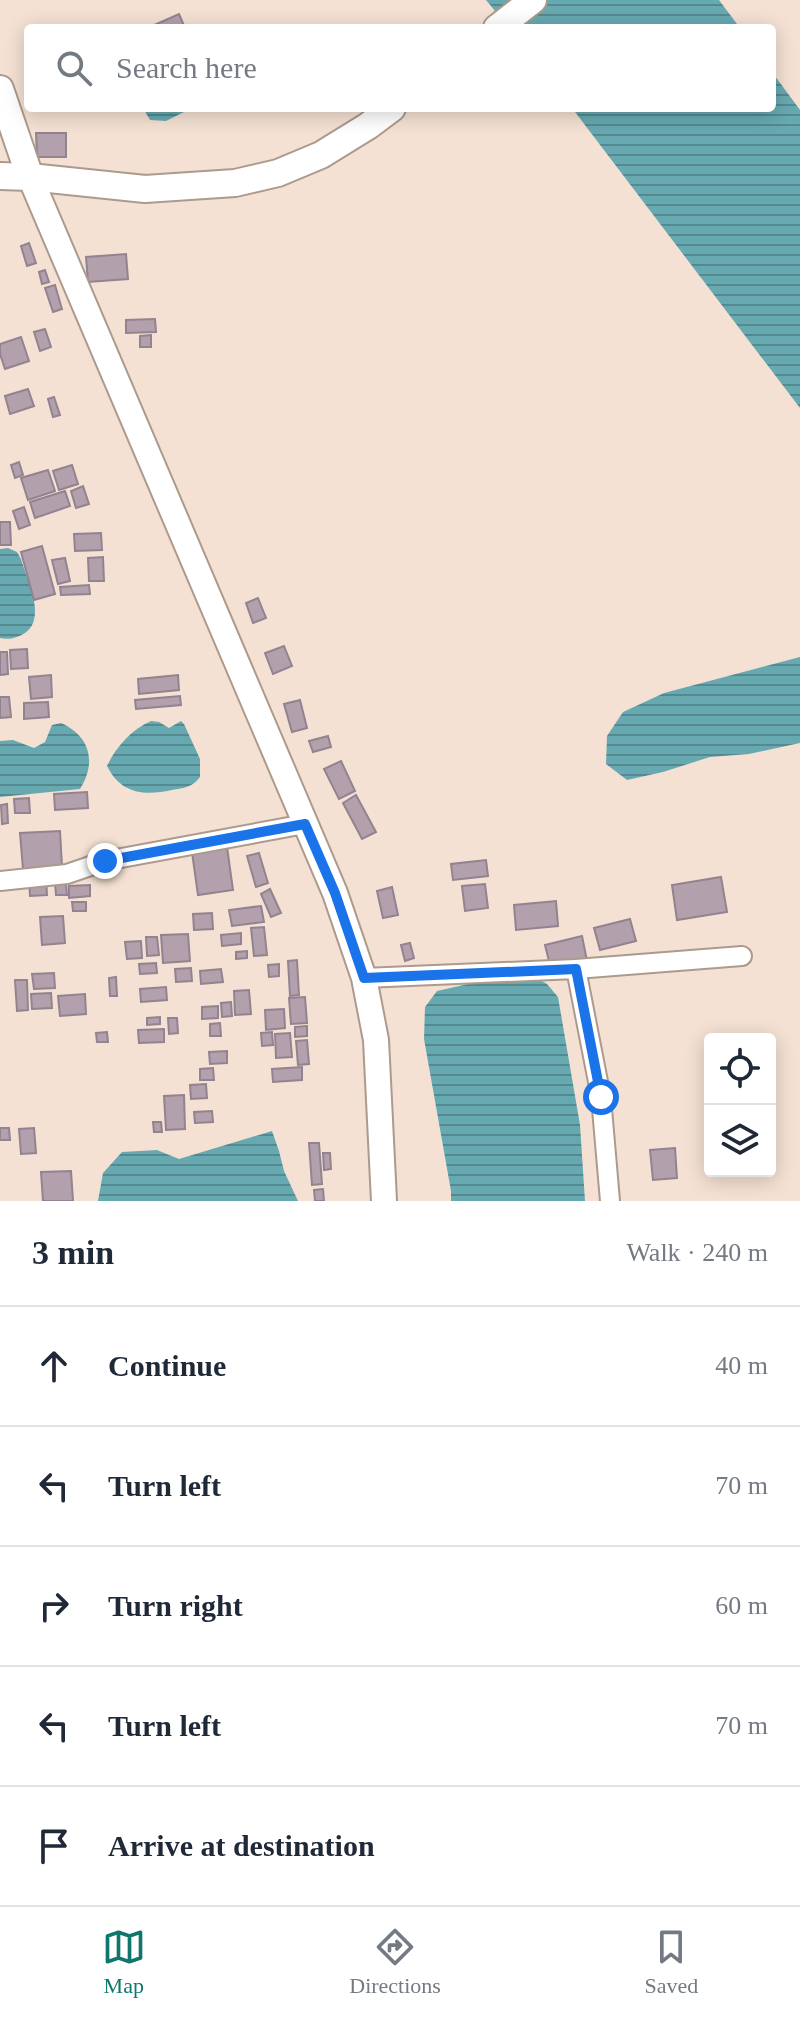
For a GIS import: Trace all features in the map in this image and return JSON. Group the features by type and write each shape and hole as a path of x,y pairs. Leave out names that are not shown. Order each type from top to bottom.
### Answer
{"main road":[{"path":"502,24 533,0"},
{"path":"0,89 30,177"},
{"path":"0,176 145,189 235,183 278,173 321,155 387,112"}],"street":[{"path":"30,177 335,893 364,978 376,1040 384,1201"},
{"path":"0,881 67,874 105,861 305,824"},
{"path":"364,978 576,969 742,956"},
{"path":"576,969 601,1097 610,1201"}],"water":[{"path":"486,0 719,0 737,24 506,24"},
{"path":"776,77 800,110 800,408 575,112 776,112"},
{"path":"145,112 184,112 166,121 150,120"},
{"path":"0,549 17,552 21,559 35,609 31,626 25,633 7,639 0,638"},
{"path":"800,657 800,743 749,754 710,757 627,780 606,764 607,736 623,712 664,693"},
{"path":"151,721 169,728 181,721 184,724 200,759 200,777 194,783 180,789 143,792 126,787 113,775 107,766 115,752 131,734"},
{"path":"61,723 79,735 88,751 88,769 80,789 0,797 0,741 13,740 34,748 45,742 52,725"},
{"path":"540,980 558,997 580,1125 585,1201 451,1201 424,1039 425,1007 437,991 468,984"},
{"path":"272,1131 284,1171 298,1201 98,1201 103,1173 122,1152 157,1150 179,1159"}],"building":[{"path":"179,14 183,24 156,24"},
{"path":"36,133 66,133 66,157 37,157"},
{"path":"29,243 36,263 27,266 21,246"},
{"path":"126,254 128,279 88,282 86,257"},
{"path":"45,270 49,282 42,284 39,272"},
{"path":"55,285 62,309 53,312 45,288"},
{"path":"155,319 156,332 126,333 126,320"},
{"path":"45,329 51,347 40,351 34,332"},
{"path":"151,335 151,347 140,347 140,336"},
{"path":"21,337 29,361 5,369 0,344"},
{"path":"28,389 34,406 10,414 5,396"},
{"path":"54,397 60,415 53,417 48,399"},
{"path":"19,462 23,475 15,478 11,465"},
{"path":"72,465 78,484 59,490 53,471"},
{"path":"48,470 55,491 28,500 21,478"},
{"path":"83,486 89,504 76,508 71,491"},
{"path":"65,491 70,506 35,518 30,502"},
{"path":"24,507 30,525 19,529 13,511"},
{"path":"0,522 10,522 11,545 0,545"},
{"path":"101,533 102,550 75,551 74,534"},
{"path":"42,546 55,594 34,600 21,552"},
{"path":"103,557 104,581 89,581 88,558"},
{"path":"65,558 70,581 58,584 52,560"},
{"path":"89,585 90,594 61,595 60,587"},
{"path":"258,598 266,618 253,623 246,603"},
{"path":"284,646 292,666 273,674 265,653"},
{"path":"27,649 28,668 11,669 10,650"},
{"path":"0,652 7,652 8,674 0,675"},
{"path":"51,675 52,697 31,699 29,677"},
{"path":"178,675 179,690 139,694 138,679"},
{"path":"180,696 181,705 136,709 135,700"},
{"path":"0,697 9,697 11,717 0,718"},
{"path":"300,700 307,728 292,732 284,704"},
{"path":"48,702 49,717 24,719 24,703"},
{"path":"328,736 331,747 313,752 309,741"},
{"path":"341,761 355,791 339,799 324,769"},
{"path":"87,792 88,808 55,810 54,794"},
{"path":"356,795 376,832 362,839 343,803"},
{"path":"29,798 30,813 15,813 14,799"},
{"path":"7,804 8,823 2,824 1,805"},
{"path":"60,831 62,867 23,869 20,833"},
{"path":"227,847 233,890 198,895 192,852"},
{"path":"259,853 268,883 256,887 247,856"},
{"path":"486,860 488,876 453,880 451,864"},
{"path":"721,877 727,912 677,920 672,885"},
{"path":"46,878 47,895 30,896 29,879"},
{"path":"66,882 67,895 56,895 55,883"},
{"path":"485,884 488,908 465,911 462,886"},
{"path":"90,885 90,896 69,898 69,886"},
{"path":"392,887 398,915 383,918 377,891"},
{"path":"270,889 281,913 271,917 261,894"},
{"path":"556,901 558,926 516,930 514,905"},
{"path":"72,902 86,902 86,911 73,911"},
{"path":"261,906 264,922 232,926 229,910"},
{"path":"212,913 213,929 194,930 193,914"},
{"path":"63,916 65,943 42,945 40,917"},
{"path":"630,919 636,941 600,950 594,928"},
{"path":"264,927 267,955 254,956 251,928"},
{"path":"241,933 241,944 222,946 221,935"},
{"path":"188,934 190,961 163,963 161,935"},
{"path":"582,936 587,961 551,969 545,945"},
{"path":"146,937 157,937 159,955 147,956"},
{"path":"141,941 142,958 127,959 125,942"},
{"path":"410,943 414,958 405,961 401,945"},
{"path":"247,951 247,958 236,959 236,952"},
{"path":"297,960 299,995 290,996 288,961"},
{"path":"156,963 157,973 140,974 139,964"},
{"path":"279,964 279,976 269,977 268,965"},
{"path":"191,968 192,981 176,982 175,969"},
{"path":"221,969 223,982 201,984 200,971"},
{"path":"54,973 55,988 34,989 32,974"},
{"path":"116,977 117,996 110,996 109,978"},
{"path":"15,980 27,980 28,1010 17,1011"},
{"path":"166,987 167,1000 141,1002 140,989"},
{"path":"249,990 251,1014 235,1015 234,991"},
{"path":"51,993 52,1008 32,1009 31,994"},
{"path":"85,994 86,1014 60,1016 58,996"},
{"path":"305,997 307,1023 291,1024 289,998"},
{"path":"231,1002 232,1016 222,1017 221,1003"},
{"path":"218,1006 218,1018 202,1019 202,1007"},
{"path":"284,1009 285,1028 266,1030 265,1010"},
{"path":"160,1017 160,1024 147,1025 147,1018"},
{"path":"168,1018 177,1018 178,1033 169,1034"},
{"path":"220,1023 221,1036 210,1036 210,1024"},
{"path":"307,1026 307,1036 295,1037 295,1027"},
{"path":"164,1029 164,1042 139,1043 138,1030"},
{"path":"107,1032 108,1042 97,1042 96,1033"},
{"path":"272,1032 273,1045 262,1046 261,1033"},
{"path":"290,1033 292,1057 276,1058 275,1034"},
{"path":"307,1040 309,1064 298,1065 296,1041"},
{"path":"227,1051 227,1063 210,1064 209,1052"},
{"path":"302,1067 302,1080 273,1082 272,1069"},
{"path":"213,1068 214,1080 200,1080 200,1069"},
{"path":"206,1084 207,1098 191,1099 190,1085"},
{"path":"184,1095 185,1129 166,1130 164,1096"},
{"path":"212,1111 213,1122 195,1123 194,1112"},
{"path":"153,1122 161,1122 162,1132 154,1132"},
{"path":"0,1128 9,1128 10,1140 0,1140"},
{"path":"34,1128 36,1153 21,1154 19,1129"},
{"path":"309,1143 319,1143 322,1184 312,1185"},
{"path":"675,1148 677,1178 653,1180 650,1150"},
{"path":"323,1153 330,1153 331,1169 324,1170"},
{"path":"71,1171 73,1201 43,1201 41,1172"},
{"path":"323,1189 324,1201 315,1201 314,1190"}],"route":[{"path":"105,861 305,824 335,893 364,978 576,969 601,1097"}]}
